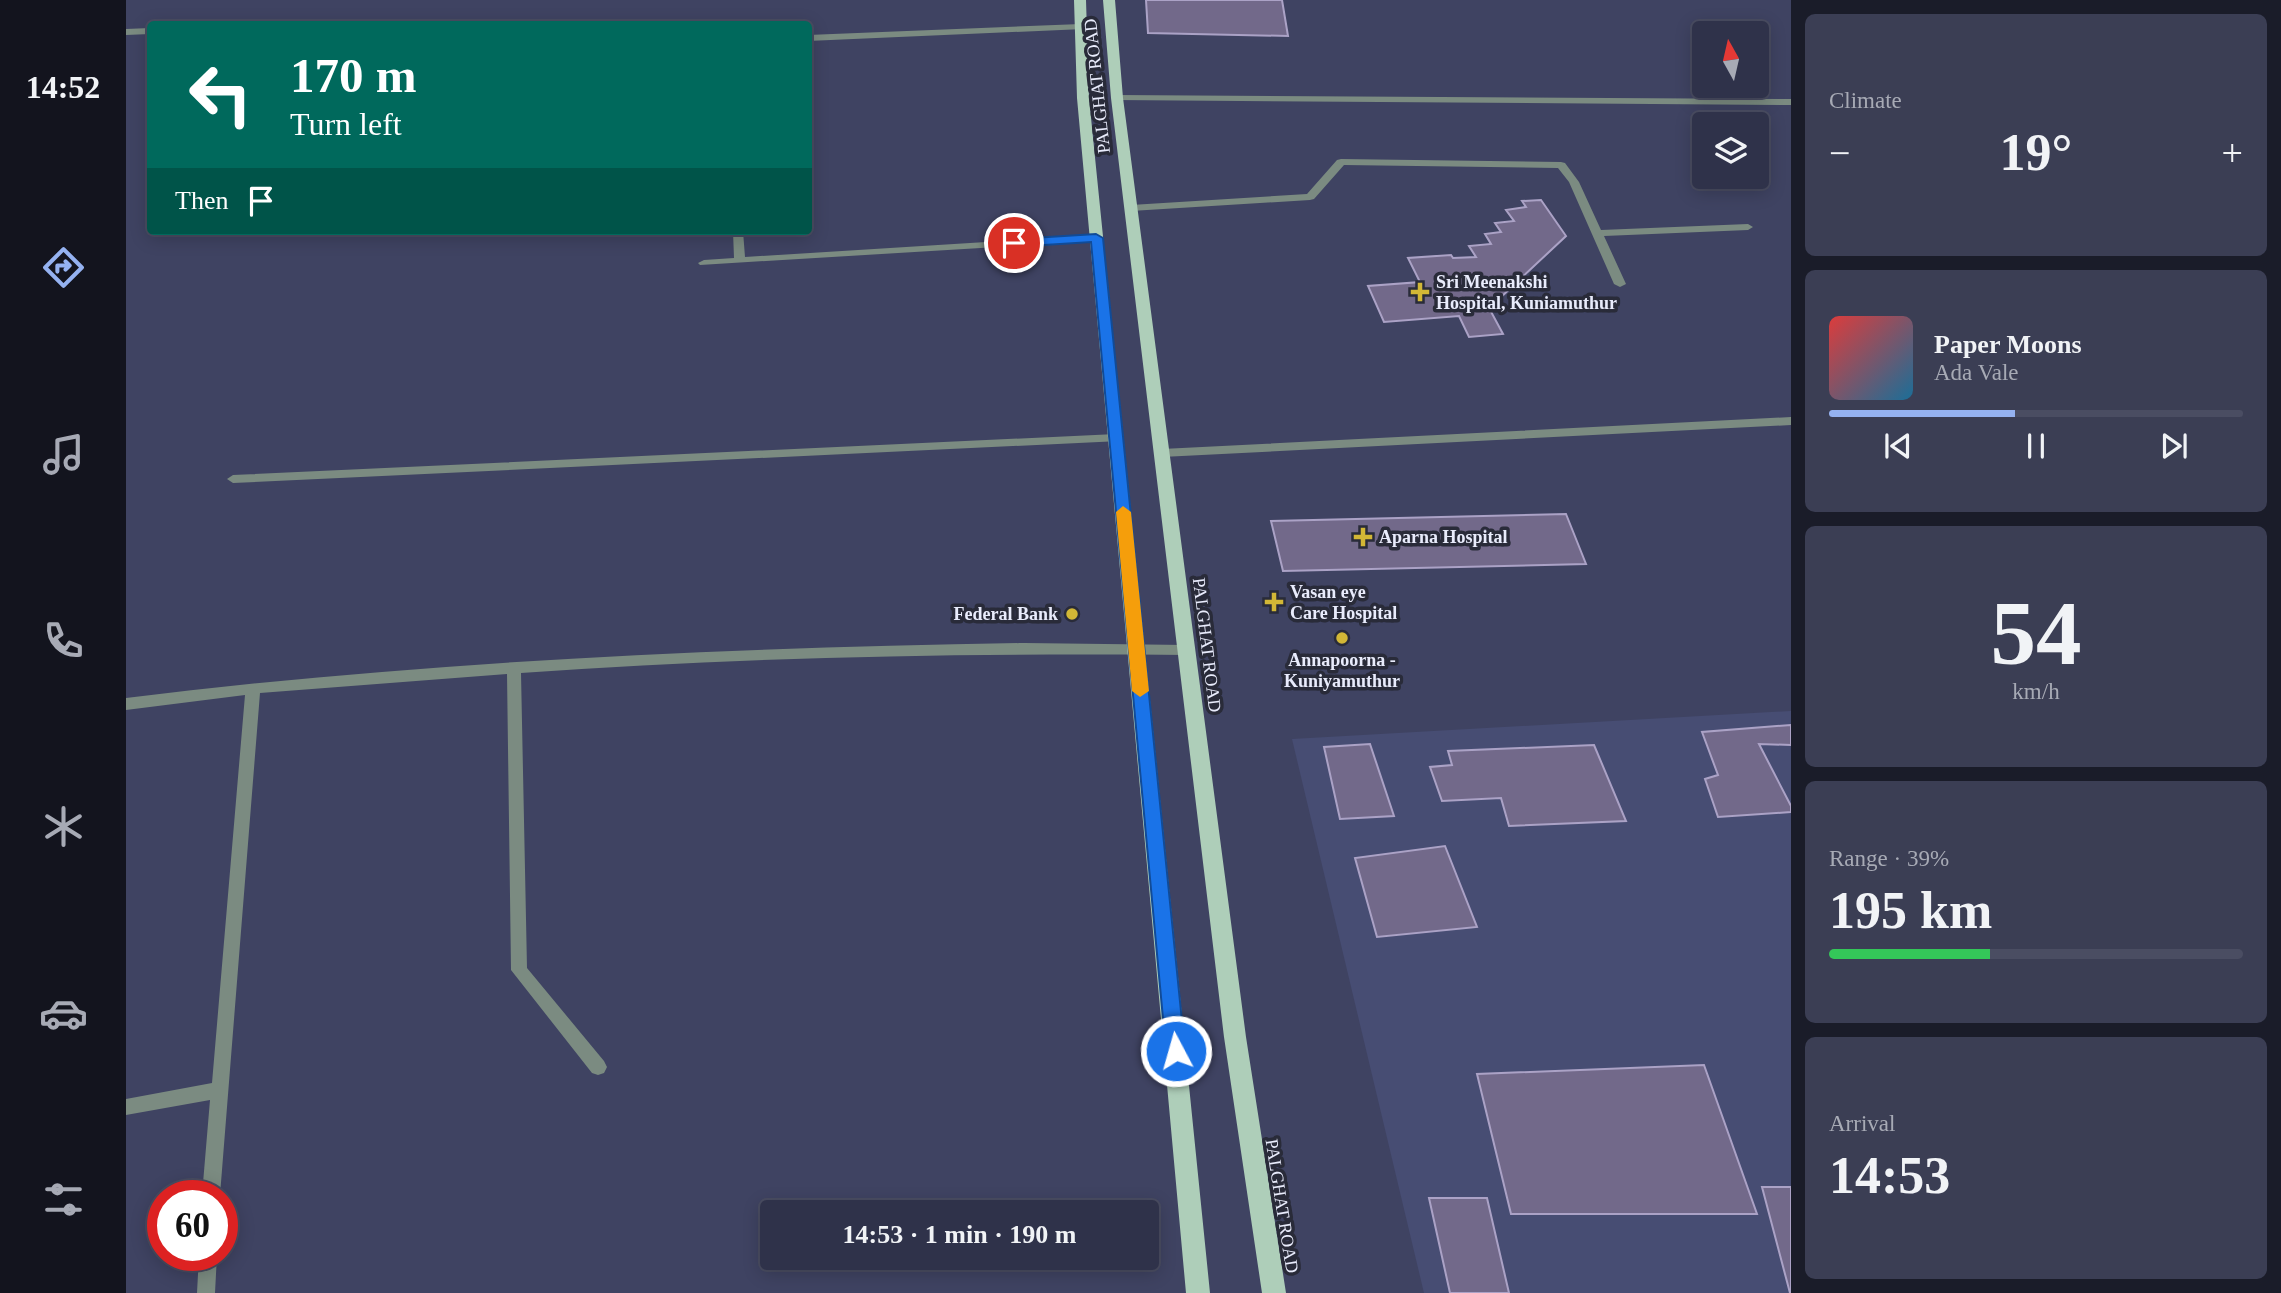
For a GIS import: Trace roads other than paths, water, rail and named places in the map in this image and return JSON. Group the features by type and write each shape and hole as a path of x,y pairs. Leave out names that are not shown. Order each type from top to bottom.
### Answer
{"main road":[{"name":"PALGHAT ROAD","path":"1080,0 1083,98 1198,1293"},
{"name":"PALGHAT ROAD","path":"1109,0 1117,99 1234,1037 1274,1293"}],"street":[{"path":"812,38 1081,27"},
{"path":"126,32 147,31"},
{"path":"1117,99 1791,102"},
{"path":"1131,208 1310,197 1341,162 1561,165 1574,183 1620,284"},
{"path":"1597,233 1748,227"},
{"path":"738,235 740,261"},
{"path":"704,263 1096,238"},
{"path":"1162,453 1791,421"},
{"path":"233,478 1116,438"},
{"path":"126,704 253,688 804,652 1024,648 1186,650"},
{"path":"514,669 519,970 598,1067"},
{"path":"212,1180 253,688"},
{"path":"126,1107 219,1090"},
{"path":"206,1293 207,1271"}],"place":[{"name":"Sri Meenakshi Hospital, Kuniamuthur","path":"1420,292"},
{"name":"Aparna Hospital","path":"1363,537"},
{"name":"Vasan eye Care Hospital","path":"1274,602"},
{"name":"Federal Bank","path":"1072,614"},
{"name":"Annapoorna - Kuniyamuthur","path":"1342,638"}]}
